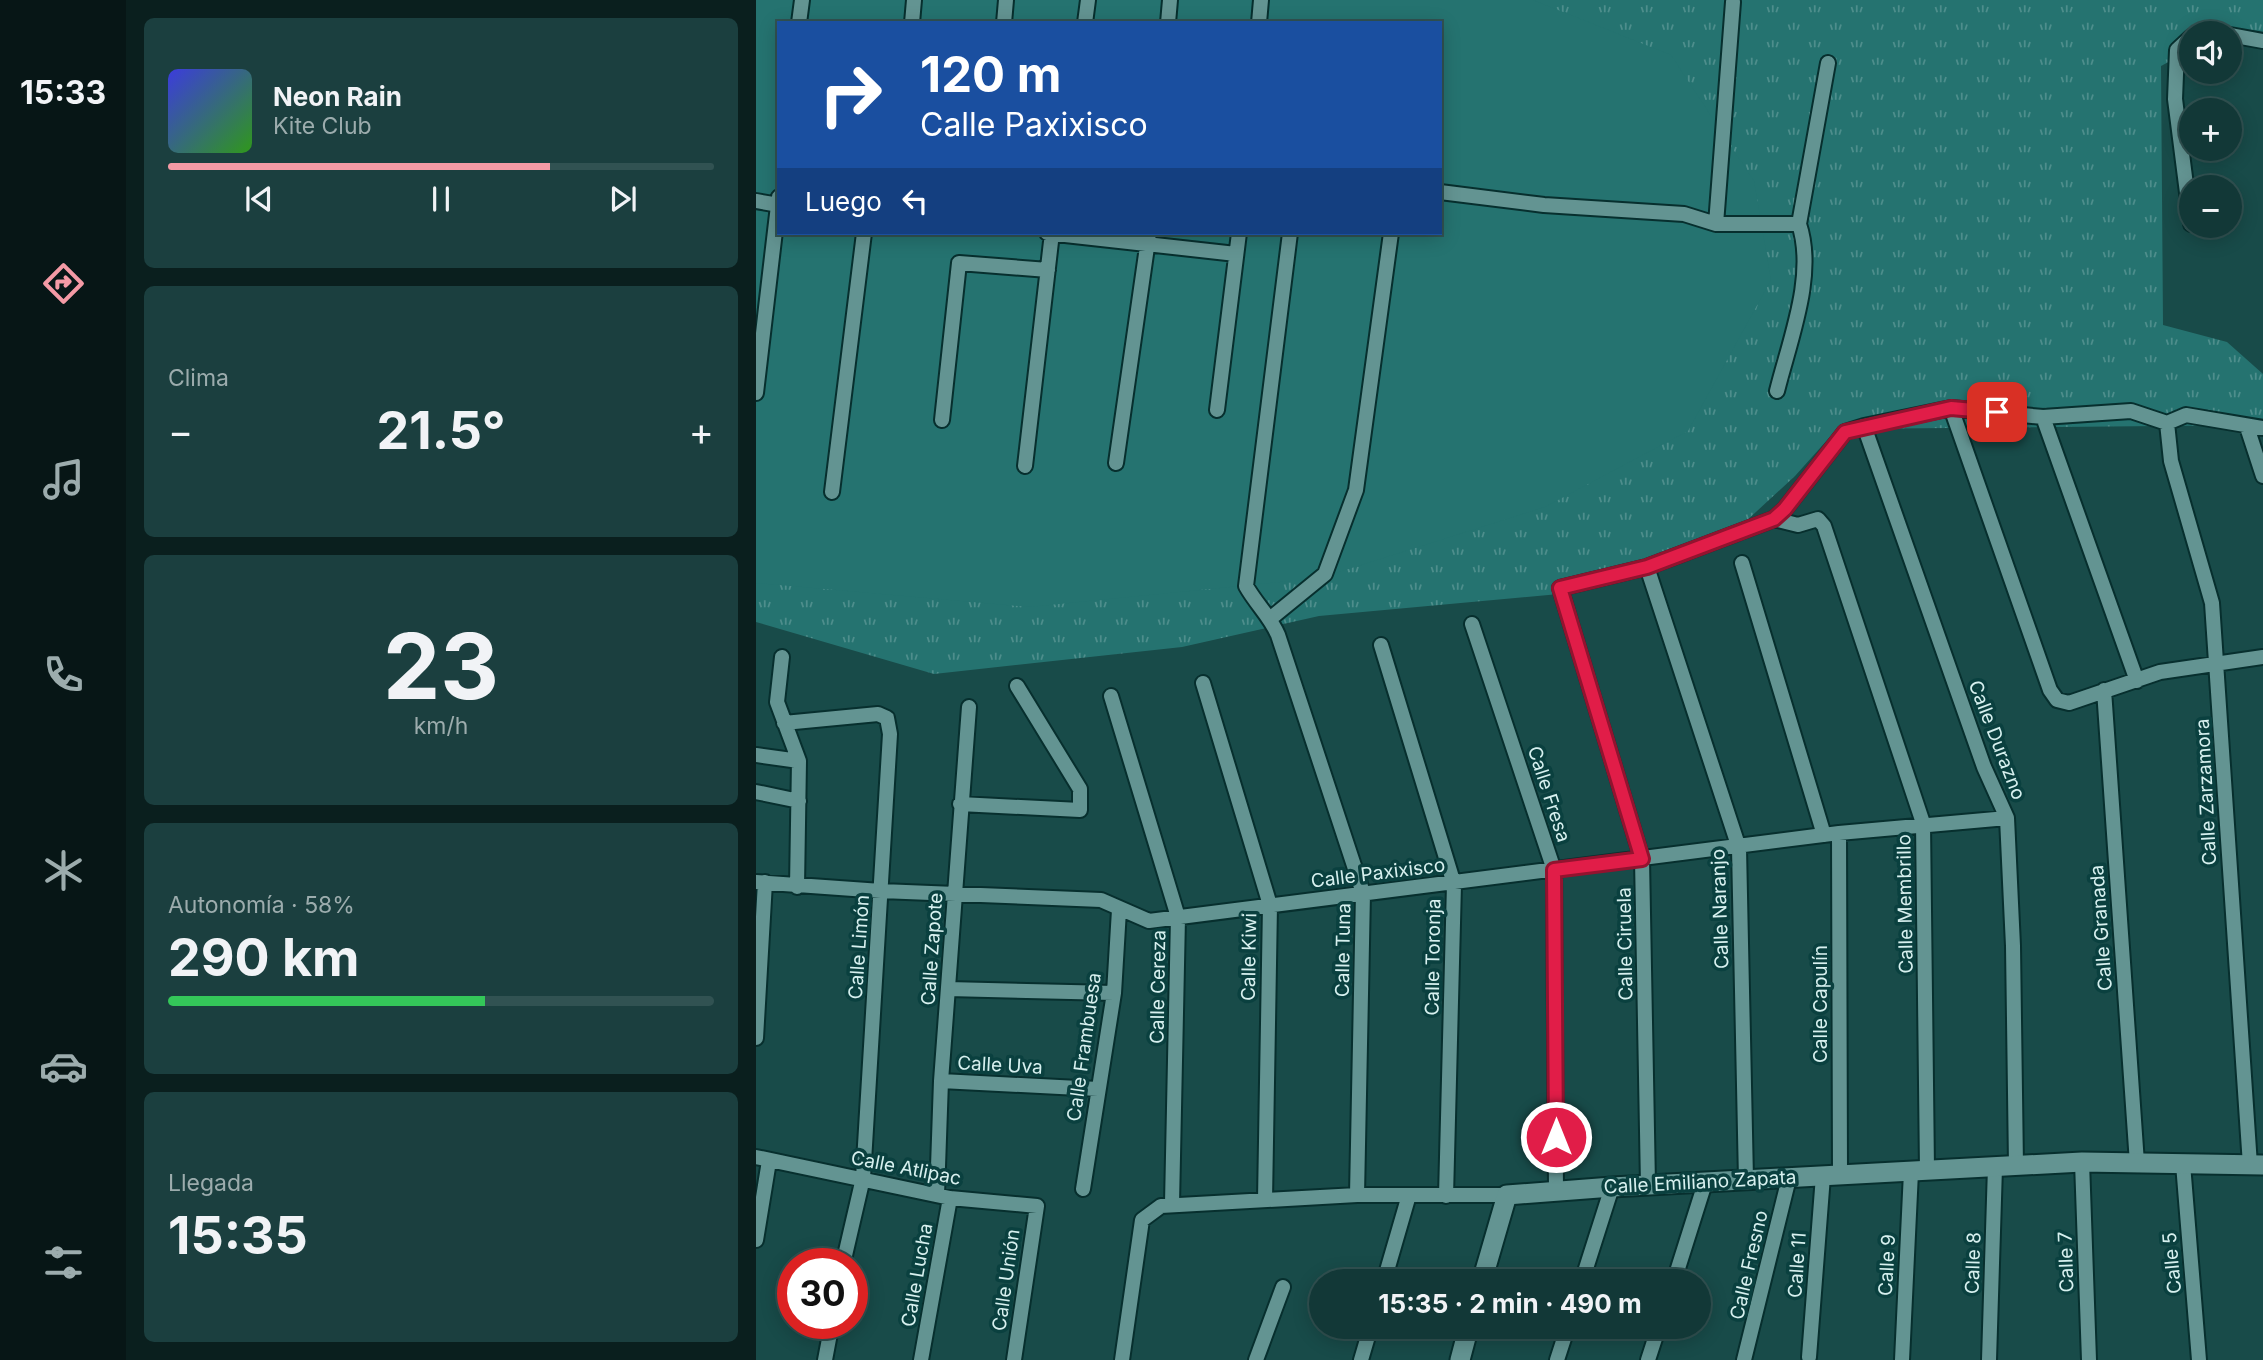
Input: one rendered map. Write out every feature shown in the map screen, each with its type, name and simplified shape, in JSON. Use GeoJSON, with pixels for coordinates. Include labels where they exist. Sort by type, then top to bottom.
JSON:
{"type":"FeatureCollection","features":[{"type":"Feature","properties":{"kind":"main road","name":"Calle Emiliano Zapata"},"geometry":{"type":"LineString","coordinates":[[1507,1195],[2081,1162],[2256,1165]]}},
{"type":"Feature","properties":{"kind":"main road"},"geometry":{"type":"LineString","coordinates":[[1485,1269],[1507,1195]]}},
{"type":"Feature","properties":{"kind":"main road"},"geometry":{"type":"LineString","coordinates":[[1460,1360],[1466,1339]]}},
{"type":"Feature","properties":{"kind":"street"},"geometry":{"type":"LineString","coordinates":[[799,21],[802,0]]}},
{"type":"Feature","properties":{"kind":"street"},"geometry":{"type":"LineString","coordinates":[[912,21],[914,0]]}},
{"type":"Feature","properties":{"kind":"street"},"geometry":{"type":"LineString","coordinates":[[1004,21],[1006,0]]}},
{"type":"Feature","properties":{"kind":"street"},"geometry":{"type":"LineString","coordinates":[[1085,21],[1088,0]]}},
{"type":"Feature","properties":{"kind":"street"},"geometry":{"type":"LineString","coordinates":[[1168,21],[1170,0]]}},
{"type":"Feature","properties":{"kind":"street"},"geometry":{"type":"LineString","coordinates":[[1259,21],[1261,0]]}},
{"type":"Feature","properties":{"kind":"street"},"geometry":{"type":"LineString","coordinates":[[1716,224],[1733,2]]}},
{"type":"Feature","properties":{"kind":"street"},"geometry":{"type":"LineString","coordinates":[[2242,37],[2263,41]]}},
{"type":"Feature","properties":{"kind":"street"},"geometry":{"type":"LineString","coordinates":[[2179,49],[2175,99],[2185,175]]}},
{"type":"Feature","properties":{"kind":"street"},"geometry":{"type":"LineString","coordinates":[[1777,391],[1800,297],[1806,246],[1799,224],[1828,63]]}},
{"type":"Feature","properties":{"kind":"street"},"geometry":{"type":"LineString","coordinates":[[1442,192],[1545,205],[1684,214],[1716,224],[1799,224]]}},
{"type":"Feature","properties":{"kind":"street"},"geometry":{"type":"LineString","coordinates":[[756,201],[777,204]]}},
{"type":"Feature","properties":{"kind":"street"},"geometry":{"type":"LineString","coordinates":[[756,393],[777,213]]}},
{"type":"Feature","properties":{"kind":"street"},"geometry":{"type":"LineString","coordinates":[[832,492],[864,235]]}},
{"type":"Feature","properties":{"kind":"street"},"geometry":{"type":"LineString","coordinates":[[1025,466],[1052,235]]}},
{"type":"Feature","properties":{"kind":"street"},"geometry":{"type":"LineString","coordinates":[[1084,235],[1149,239],[1236,254]]}},
{"type":"Feature","properties":{"kind":"street"},"geometry":{"type":"LineString","coordinates":[[1217,410],[1239,235]]}},
{"type":"Feature","properties":{"kind":"street","name":"Calle Tuna"},"geometry":{"type":"LineString","coordinates":[[1290,235],[1246,586],[1255,603],[1271,618],[1278,635],[1363,893],[1357,1195]]}},
{"type":"Feature","properties":{"kind":"street"},"geometry":{"type":"LineString","coordinates":[[1271,618],[1325,574],[1356,489],[1391,235]]}},
{"type":"Feature","properties":{"kind":"street"},"geometry":{"type":"LineString","coordinates":[[1115,463],[1149,239]]}},
{"type":"Feature","properties":{"kind":"street"},"geometry":{"type":"LineString","coordinates":[[942,420],[959,263],[1048,270]]}},
{"type":"Feature","properties":{"kind":"street"},"geometry":{"type":"LineString","coordinates":[[1951,408],[2050,690],[2057,700],[2069,703],[2160,673],[2263,657]]}},
{"type":"Feature","properties":{"kind":"street"},"geometry":{"type":"LineString","coordinates":[[1647,567],[1774,519],[1785,509],[1845,432],[1864,426],[1951,408],[2043,417],[2132,411],[2167,424],[2186,415],[2263,428]]}},
{"type":"Feature","properties":{"kind":"street"},"geometry":{"type":"LineString","coordinates":[[2043,417],[2137,681]]}},
{"type":"Feature","properties":{"kind":"street","name":"Calle Zarzamora"},"geometry":{"type":"LineString","coordinates":[[2167,424],[2171,461],[2212,603],[2256,1165]]}},
{"type":"Feature","properties":{"kind":"street","name":"Calle Durazno"},"geometry":{"type":"LineString","coordinates":[[1864,426],[1983,767],[2007,818],[2013,946],[2016,1166]]}},
{"type":"Feature","properties":{"kind":"street"},"geometry":{"type":"LineString","coordinates":[[2247,427],[2263,476]]}},
{"type":"Feature","properties":{"kind":"street","name":"Calle Membrillo"},"geometry":{"type":"LineString","coordinates":[[1774,519],[1798,525],[1818,519],[1824,526],[1923,823],[1919,1171]]}},
{"type":"Feature","properties":{"kind":"street"},"geometry":{"type":"LineString","coordinates":[[1742,563],[1824,835]]}},
{"type":"Feature","properties":{"kind":"street","name":"Calle Ciruela"},"geometry":{"type":"LineString","coordinates":[[1647,567],[1560,588],[1642,859],[1648,1185]]}},
{"type":"Feature","properties":{"kind":"street","name":"Calle Naranjo"},"geometry":{"type":"LineString","coordinates":[[1647,567],[1740,848],[1746,1180]]}},
{"type":"Feature","properties":{"kind":"street","name":"Calle Fresa"},"geometry":{"type":"LineString","coordinates":[[1472,624],[1554,870],[1556,1191]]}},
{"type":"Feature","properties":{"kind":"street","name":"Calle Toronja"},"geometry":{"type":"LineString","coordinates":[[1381,645],[1454,884],[1446,1196]]}},
{"type":"Feature","properties":{"kind":"street"},"geometry":{"type":"LineString","coordinates":[[782,657],[777,702],[799,761],[797,887]]}},
{"type":"Feature","properties":{"kind":"street","name":"Calle Kiwi"},"geometry":{"type":"LineString","coordinates":[[1203,684],[1269,905],[1265,1200]]}},
{"type":"Feature","properties":{"kind":"street"},"geometry":{"type":"LineString","coordinates":[[960,804],[1080,810],[1080,789],[1017,686]]}},
{"type":"Feature","properties":{"kind":"street","name":"Calle Granada"},"geometry":{"type":"LineString","coordinates":[[2104,690],[2137,1163]]}},
{"type":"Feature","properties":{"kind":"street","name":"Calle Cereza"},"geometry":{"type":"LineString","coordinates":[[1111,696],[1178,917],[1172,1204]]}},
{"type":"Feature","properties":{"kind":"street","name":"Calle Zapote"},"geometry":{"type":"LineString","coordinates":[[944,1196],[941,1081],[969,707]]}},
{"type":"Feature","properties":{"kind":"street","name":"Calle Limón"},"geometry":{"type":"LineString","coordinates":[[784,723],[878,714],[887,718],[890,734],[863,1178],[847,1248]]}},
{"type":"Feature","properties":{"kind":"street"},"geometry":{"type":"LineString","coordinates":[[756,755],[799,761]]}},
{"type":"Feature","properties":{"kind":"street"},"geometry":{"type":"LineString","coordinates":[[756,792],[799,801]]}},
{"type":"Feature","properties":{"kind":"street","name":"Calle Paxixisco"},"geometry":{"type":"LineString","coordinates":[[760,882],[797,887],[1101,900],[1149,921],[1740,848],[1839,833],[1923,823],[2007,818]]}},
{"type":"Feature","properties":{"kind":"street","name":"Calle Capulín"},"geometry":{"type":"LineString","coordinates":[[1832,1175],[1839,833]]}},
{"type":"Feature","properties":{"kind":"street"},"geometry":{"type":"LineString","coordinates":[[756,1038],[760,882]]}},
{"type":"Feature","properties":{"kind":"street","name":"Calle Frambuesa"},"geometry":{"type":"LineString","coordinates":[[1083,1189],[1114,993],[1119,910]]}},
{"type":"Feature","properties":{"kind":"street"},"geometry":{"type":"LineString","coordinates":[[948,989],[1114,993]]}},
{"type":"Feature","properties":{"kind":"street","name":"Calle Uva"},"geometry":{"type":"LineString","coordinates":[[941,1081],[1098,1089]]}},
{"type":"Feature","properties":{"kind":"street"},"geometry":{"type":"LineString","coordinates":[[756,1240],[763,1159]]}},
{"type":"Feature","properties":{"kind":"street","name":"Calle Atlipac"},"geometry":{"type":"LineString","coordinates":[[763,1159],[944,1196],[1037,1206]]}},
{"type":"Feature","properties":{"kind":"street","name":"Calle 7"},"geometry":{"type":"LineString","coordinates":[[2081,1162],[2089,1360]]}},
{"type":"Feature","properties":{"kind":"street","name":"Calle 5"},"geometry":{"type":"LineString","coordinates":[[2183,1164],[2199,1360]]}},
{"type":"Feature","properties":{"kind":"street","name":"Calle 8"},"geometry":{"type":"LineString","coordinates":[[1989,1360],[1995,1167]]}},
{"type":"Feature","properties":{"kind":"street","name":"Calle 9"},"geometry":{"type":"LineString","coordinates":[[1902,1360],[1919,1171]]}},
{"type":"Feature","properties":{"kind":"street","name":"Calle 11"},"geometry":{"type":"LineString","coordinates":[[1809,1357],[1832,1175]]}},
{"type":"Feature","properties":{"kind":"street","name":"Calle Fresno"},"geometry":{"type":"LineString","coordinates":[[1744,1360],[1789,1178]]}},
{"type":"Feature","properties":{"kind":"street"},"geometry":{"type":"LineString","coordinates":[[1678,1269],[1705,1183]]}},
{"type":"Feature","properties":{"kind":"street"},"geometry":{"type":"LineString","coordinates":[[1586,1269],[1612,1187]]}},
{"type":"Feature","properties":{"kind":"street","name":"Calle Emiliano Zapata"},"geometry":{"type":"LineString","coordinates":[[1122,1360],[1142,1220],[1151,1211],[1172,1204],[1357,1195],[1507,1195]]}},
{"type":"Feature","properties":{"kind":"street"},"geometry":{"type":"LineString","coordinates":[[1387,1269],[1409,1195]]}},
{"type":"Feature","properties":{"kind":"street","name":"Calle Lucha"},"geometry":{"type":"LineString","coordinates":[[921,1360],[944,1196]]}},
{"type":"Feature","properties":{"kind":"street","name":"Calle Unión"},"geometry":{"type":"LineString","coordinates":[[1014,1360],[1037,1206]]}},
{"type":"Feature","properties":{"kind":"street"},"geometry":{"type":"LineString","coordinates":[[1256,1360],[1283,1287]]}},
{"type":"Feature","properties":{"kind":"street"},"geometry":{"type":"LineString","coordinates":[[825,1360],[829,1339]]}},
{"type":"Feature","properties":{"kind":"street"},"geometry":{"type":"LineString","coordinates":[[1361,1360],[1367,1339]]}},
{"type":"Feature","properties":{"kind":"street"},"geometry":{"type":"LineString","coordinates":[[1558,1360],[1564,1339]]}},
{"type":"Feature","properties":{"kind":"street"},"geometry":{"type":"LineString","coordinates":[[1648,1360],[1655,1339]]}},
{"type":"Feature","properties":{"kind":"green space"},"geometry":{"type":"Polygon","coordinates":[[[756,0],[2263,0],[2263,48],[2242,37],[2242,21],[2179,21],[2179,56],[2161,66],[2163,325],[2227,342],[2263,374],[2263,425],[1837,429],[1795,476],[1744,523],[1559,594],[1319,616],[1182,647],[934,674],[756,622],[756,0]]]}},
{"type":"Feature","properties":{"kind":"green space"},"geometry":{"type":"Polygon","coordinates":[[[756,0],[1533,0],[1671,55],[1754,181],[1771,280],[1688,431],[1545,507],[1320,578],[1029,607],[756,583],[756,0]]]}},
{"type":"Feature","properties":{"kind":"route"},"geometry":{"type":"LineString","coordinates":[[1556,1137],[1554,870],[1642,859],[1560,588],[1647,567],[1774,519],[1785,509],[1845,432],[1951,408],[1997,412]]}}]}
